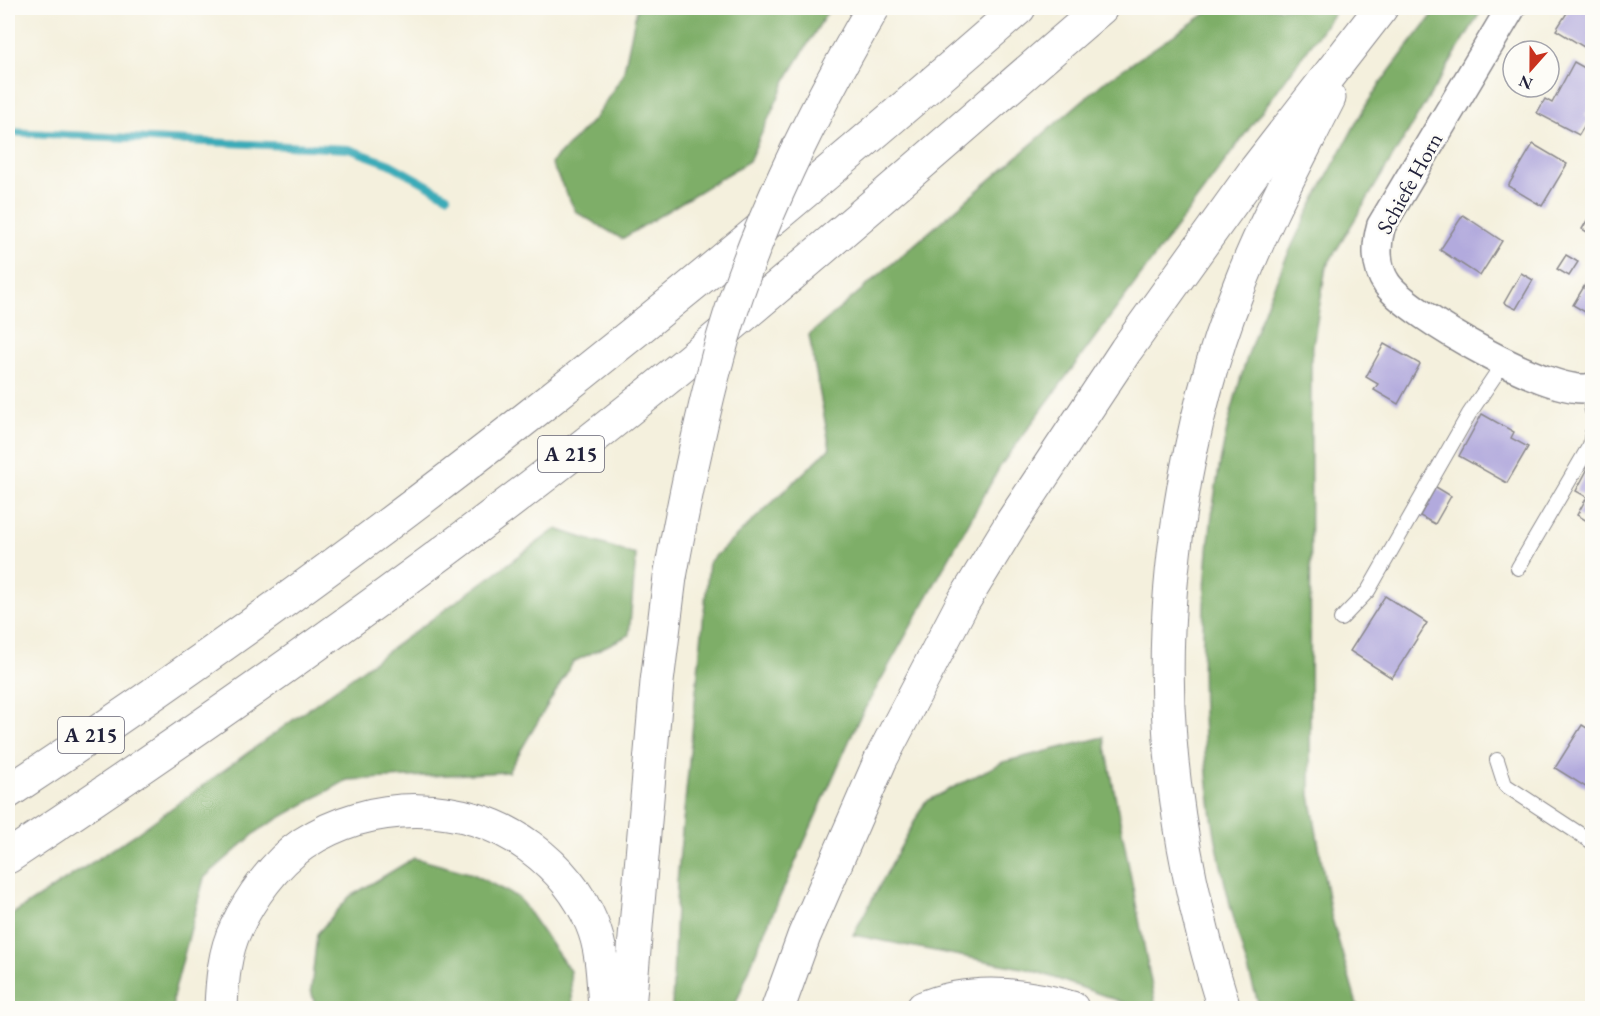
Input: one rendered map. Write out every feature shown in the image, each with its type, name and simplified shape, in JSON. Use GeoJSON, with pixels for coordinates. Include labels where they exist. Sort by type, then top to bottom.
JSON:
{"type":"FeatureCollection","features":[{"type":"Feature","properties":{"kind":"highway"},"geometry":{"type":"LineString","coordinates":[[630,1008],[657,682],[670,577],[692,460],[724,336],[748,265],[778,192],[818,106],[873,8]]}},
{"type":"Feature","properties":{"kind":"highway","name":"A 215"},"geometry":{"type":"LineString","coordinates":[[8,792],[276,606],[540,408],[866,141],[1019,8]]}},
{"type":"Feature","properties":{"kind":"highway","name":"A 215"},"geometry":{"type":"LineString","coordinates":[[8,857],[202,727],[553,469],[772,291],[1101,8]]}},
{"type":"Feature","properties":{"kind":"highway"},"geometry":{"type":"LineString","coordinates":[[778,1008],[804,936],[881,759],[962,604],[1012,522],[1132,340],[1256,169],[1382,8]]}},
{"type":"Feature","properties":{"kind":"highway"},"geometry":{"type":"LineString","coordinates":[[1224,1008],[1206,949],[1190,876],[1170,737],[1169,653],[1176,531],[1196,432],[1216,353],[1239,287],[1284,187],[1360,35]]}},
{"type":"Feature","properties":{"kind":"highway"},"geometry":{"type":"LineString","coordinates":[[221,1008],[227,957],[235,929],[272,874],[303,844],[338,826],[365,816],[401,810],[441,811],[477,820],[513,835],[562,874],[578,896],[593,924],[602,956],[605,1008]]}},
{"type":"Feature","properties":{"kind":"highway"},"geometry":{"type":"LineString","coordinates":[[924,1008],[969,996],[1011,995],[1046,1000],[1072,1008]]}},
{"type":"Feature","properties":{"kind":"street","name":"Schiefe Horn"},"geometry":{"type":"LineString","coordinates":[[1511,8],[1381,226],[1377,241],[1380,270],[1396,294],[1504,363],[1560,386],[1591,395]]}},
{"type":"Feature","properties":{"kind":"lane"},"geometry":{"type":"LineString","coordinates":[[1341,619],[1368,591],[1469,414],[1504,363]]}},
{"type":"Feature","properties":{"kind":"lane"},"geometry":{"type":"LineString","coordinates":[[1518,568],[1590,445],[1593,433]]}},
{"type":"Feature","properties":{"kind":"lane"},"geometry":{"type":"LineString","coordinates":[[1497,760],[1505,785],[1593,842]]}},
{"type":"Feature","properties":{"kind":"green space"},"geometry":{"type":"Polygon","coordinates":[[[637,8],[830,8],[788,76],[749,161],[622,239],[576,212],[551,163],[595,118],[623,75],[637,8]]]}},
{"type":"Feature","properties":{"kind":"green space"},"geometry":{"type":"Polygon","coordinates":[[[1214,8],[1338,8],[1001,465],[858,721],[760,942],[734,1008],[672,1008],[677,882],[709,562],[830,448],[809,335],[1104,82],[1214,8]]]}},
{"type":"Feature","properties":{"kind":"green space"},"geometry":{"type":"Polygon","coordinates":[[[1438,8],[1483,8],[1326,267],[1311,357],[1310,795],[1331,915],[1358,1008],[1260,1008],[1226,890],[1212,817],[1206,768],[1202,661],[1204,606],[1208,551],[1224,446],[1244,366],[1267,303],[1294,242],[1369,100],[1438,8]]]}},
{"type":"Feature","properties":{"kind":"green space"},"geometry":{"type":"Polygon","coordinates":[[[556,529],[636,555],[629,635],[573,662],[508,772],[347,780],[260,829],[204,878],[173,997],[173,1008],[8,1008],[8,917],[136,834],[556,529]]]}},
{"type":"Feature","properties":{"kind":"green space"},"geometry":{"type":"Polygon","coordinates":[[[1104,737],[1156,1008],[1139,1008],[1032,970],[853,935],[925,802],[1003,762],[1104,737]]]}},
{"type":"Feature","properties":{"kind":"green space"},"geometry":{"type":"Polygon","coordinates":[[[414,858],[473,874],[519,898],[570,971],[573,1008],[316,1008],[311,990],[317,934],[349,897],[414,858]]]}},
{"type":"Feature","properties":{"kind":"building"},"geometry":{"type":"Polygon","coordinates":[[[1570,8],[1592,8],[1592,52],[1556,30],[1570,8]]]}},
{"type":"Feature","properties":{"kind":"building"},"geometry":{"type":"Polygon","coordinates":[[[1574,62],[1592,72],[1592,102],[1585,116],[1589,118],[1579,135],[1537,113],[1545,99],[1552,103],[1554,99],[1561,99],[1561,86],[1574,62]]]}},
{"type":"Feature","properties":{"kind":"building"},"geometry":{"type":"Polygon","coordinates":[[[1533,144],[1567,164],[1542,206],[1508,186],[1533,144]]]}},
{"type":"Feature","properties":{"kind":"building"},"geometry":{"type":"Polygon","coordinates":[[[1463,215],[1502,241],[1480,276],[1440,250],[1463,215]]]}},
{"type":"Feature","properties":{"kind":"building"},"geometry":{"type":"Polygon","coordinates":[[[1589,217],[1592,219],[1592,235],[1582,229],[1589,217]]]}},
{"type":"Feature","properties":{"kind":"building"},"geometry":{"type":"Polygon","coordinates":[[[1566,255],[1578,262],[1569,276],[1557,269],[1566,255]]]}},
{"type":"Feature","properties":{"kind":"building"},"geometry":{"type":"Polygon","coordinates":[[[1521,273],[1533,280],[1516,309],[1504,303],[1521,273]]]}},
{"type":"Feature","properties":{"kind":"building"},"geometry":{"type":"Polygon","coordinates":[[[1592,273],[1592,316],[1573,305],[1592,273]]]}},
{"type":"Feature","properties":{"kind":"building"},"geometry":{"type":"Polygon","coordinates":[[[1384,344],[1420,364],[1398,404],[1374,390],[1378,384],[1366,377],[1384,344]]]}},
{"type":"Feature","properties":{"kind":"building"},"geometry":{"type":"Polygon","coordinates":[[[1482,414],[1514,432],[1511,438],[1528,447],[1507,483],[1459,456],[1482,414]]]}},
{"type":"Feature","properties":{"kind":"building"},"geometry":{"type":"Polygon","coordinates":[[[1592,461],[1592,524],[1577,515],[1587,497],[1576,491],[1592,461]]]}},
{"type":"Feature","properties":{"kind":"building"},"geometry":{"type":"Polygon","coordinates":[[[1436,487],[1451,496],[1435,524],[1420,516],[1436,487]]]}},
{"type":"Feature","properties":{"kind":"building"},"geometry":{"type":"Polygon","coordinates":[[[1385,596],[1427,623],[1392,678],[1350,651],[1385,596]]]}},
{"type":"Feature","properties":{"kind":"building"},"geometry":{"type":"Polygon","coordinates":[[[1582,725],[1592,731],[1592,791],[1555,768],[1582,725]]]}},
{"type":"Feature","properties":{"kind":"waterway"},"geometry":{"type":"LineString","coordinates":[[8,132],[349,149],[390,164],[447,196]]}}]}
